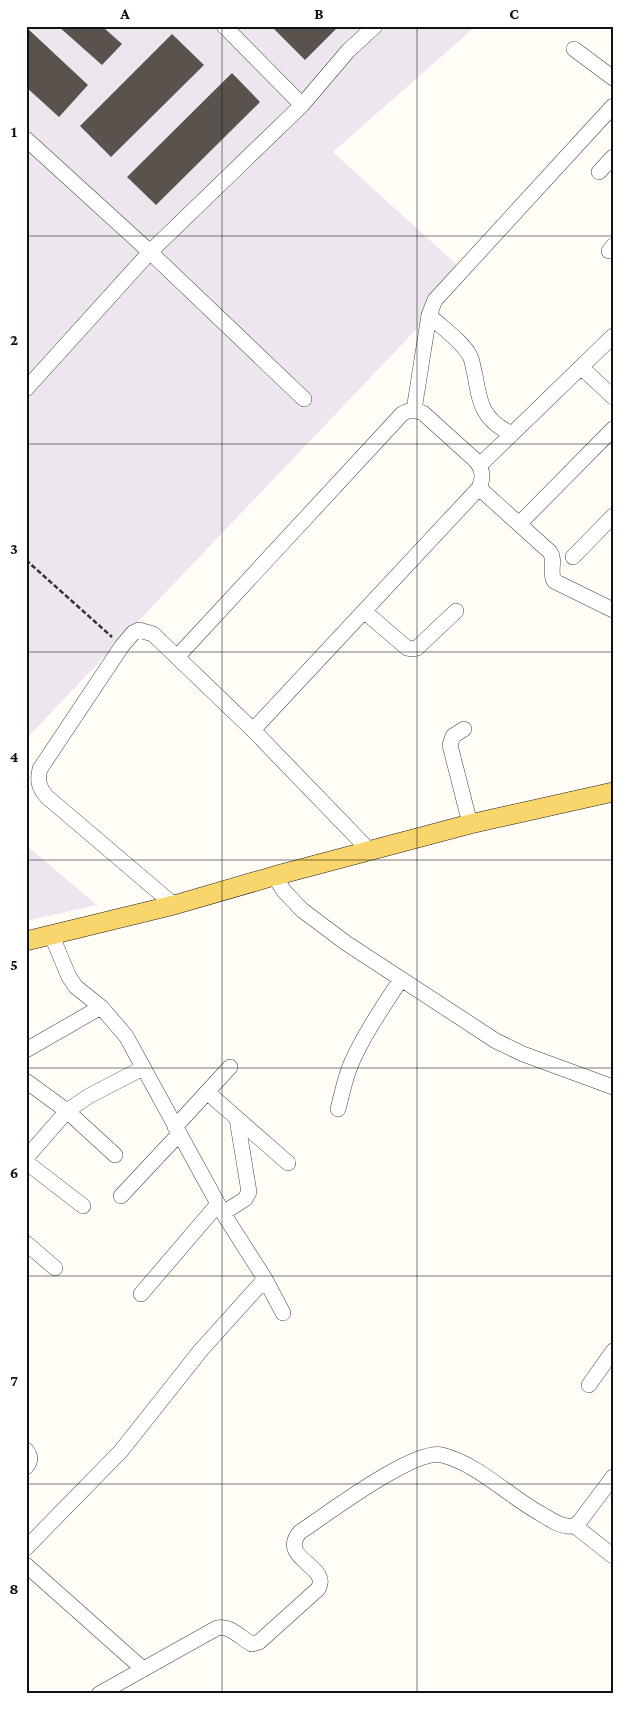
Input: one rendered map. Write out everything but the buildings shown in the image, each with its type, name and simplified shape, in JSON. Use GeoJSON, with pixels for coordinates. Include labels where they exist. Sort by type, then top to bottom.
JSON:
{"type":"FeatureCollection","features":[{"type":"Feature","properties":{"kind":"main road"},"geometry":{"type":"LineString","coordinates":[[26,940],[174,905],[274,876],[470,824],[613,792]]}},
{"type":"Feature","properties":{"kind":"street"},"geometry":{"type":"LineString","coordinates":[[224,26],[302,105]]}},
{"type":"Feature","properties":{"kind":"street"},"geometry":{"type":"LineString","coordinates":[[26,389],[150,252],[302,105],[348,51],[375,26]]}},
{"type":"Feature","properties":{"kind":"street"},"geometry":{"type":"LineString","coordinates":[[574,49],[613,78]]}},
{"type":"Feature","properties":{"kind":"street"},"geometry":{"type":"LineString","coordinates":[[414,410],[428,315],[435,300],[613,106]]}},
{"type":"Feature","properties":{"kind":"street"},"geometry":{"type":"LineString","coordinates":[[26,139],[150,252],[304,399]]}},
{"type":"Feature","properties":{"kind":"street"},"geometry":{"type":"LineString","coordinates":[[599,172],[613,157]]}},
{"type":"Feature","properties":{"kind":"street"},"geometry":{"type":"LineString","coordinates":[[428,315],[460,344],[470,356],[483,410],[494,423],[512,434]]}},
{"type":"Feature","properties":{"kind":"street"},"geometry":{"type":"LineString","coordinates":[[480,465],[613,336]]}},
{"type":"Feature","properties":{"kind":"street"},"geometry":{"type":"LineString","coordinates":[[581,367],[613,397]]}},
{"type":"Feature","properties":{"kind":"street"},"geometry":{"type":"LineString","coordinates":[[177,657],[402,414],[414,410],[423,413],[480,465],[482,480],[479,488],[253,730]]}},
{"type":"Feature","properties":{"kind":"street"},"geometry":{"type":"LineString","coordinates":[[519,524],[613,429]]}},
{"type":"Feature","properties":{"kind":"street"},"geometry":{"type":"LineString","coordinates":[[479,488],[553,556],[551,571],[554,581],[613,610]]}},
{"type":"Feature","properties":{"kind":"street"},"geometry":{"type":"LineString","coordinates":[[573,557],[613,516]]}},
{"type":"Feature","properties":{"kind":"street"},"geometry":{"type":"LineString","coordinates":[[365,612],[407,648],[413,649],[417,648],[456,611]]}},
{"type":"Feature","properties":{"kind":"street"},"geometry":{"type":"LineString","coordinates":[[174,905],[47,797],[40,789],[38,779],[40,769],[122,646],[133,633],[139,630],[153,634],[253,730],[370,851]]}},
{"type":"Feature","properties":{"kind":"street"},"geometry":{"type":"LineString","coordinates":[[464,729],[453,736],[450,745],[470,824]]}},
{"type":"Feature","properties":{"kind":"street"},"geometry":{"type":"LineString","coordinates":[[274,876],[284,891],[302,910],[346,943],[508,1047],[613,1087]]}},
{"type":"Feature","properties":{"kind":"street"},"geometry":{"type":"LineString","coordinates":[[51,934],[69,977],[76,987],[101,1007],[126,1036],[221,1208],[265,1279],[283,1313]]}},
{"type":"Feature","properties":{"kind":"street"},"geometry":{"type":"LineString","coordinates":[[338,1109],[348,1072],[355,1055],[401,979]]}},
{"type":"Feature","properties":{"kind":"street"},"geometry":{"type":"LineString","coordinates":[[26,1050],[101,1007]]}},
{"type":"Feature","properties":{"kind":"street"},"geometry":{"type":"LineString","coordinates":[[122,1196],[207,1092],[230,1067]]}},
{"type":"Feature","properties":{"kind":"street"},"geometry":{"type":"LineString","coordinates":[[26,1158],[67,1111],[89,1096],[143,1068]]}},
{"type":"Feature","properties":{"kind":"street"},"geometry":{"type":"LineString","coordinates":[[26,1081],[67,1111],[115,1155]]}},
{"type":"Feature","properties":{"kind":"street"},"geometry":{"type":"LineString","coordinates":[[207,1092],[288,1163]]}},
{"type":"Feature","properties":{"kind":"street"},"geometry":{"type":"LineString","coordinates":[[141,1294],[221,1208],[245,1199],[249,1192],[237,1119]]}},
{"type":"Feature","properties":{"kind":"street"},"geometry":{"type":"LineString","coordinates":[[26,1162],[83,1206]]}},
{"type":"Feature","properties":{"kind":"street"},"geometry":{"type":"LineString","coordinates":[[26,1243],[55,1268]]}},
{"type":"Feature","properties":{"kind":"street"},"geometry":{"type":"LineString","coordinates":[[26,1548],[121,1451],[202,1350],[265,1279]]}},
{"type":"Feature","properties":{"kind":"street"},"geometry":{"type":"LineString","coordinates":[[589,1385],[613,1351]]}},
{"type":"Feature","properties":{"kind":"street"},"geometry":{"type":"LineString","coordinates":[[26,1450],[30,1454],[30,1461],[26,1467]]}},
{"type":"Feature","properties":{"kind":"street"},"geometry":{"type":"LineString","coordinates":[[99,1694],[216,1628],[230,1629],[252,1644],[265,1638],[318,1589],[321,1584],[318,1574],[295,1551],[294,1539],[300,1532],[383,1477],[428,1455],[440,1455],[472,1468],[530,1508],[560,1525],[569,1527],[575,1526],[613,1477]]}},
{"type":"Feature","properties":{"kind":"street"},"geometry":{"type":"LineString","coordinates":[[575,1526],[613,1556]]}},
{"type":"Feature","properties":{"kind":"street"},"geometry":{"type":"LineString","coordinates":[[26,1566],[143,1669]]}},
{"type":"Feature","properties":{"kind":"path"},"geometry":{"type":"LineString","coordinates":[[26,560],[122,646]]}},
{"type":"Feature","properties":{"kind":"shaded area"},"geometry":{"type":"Polygon","coordinates":[[[26,26],[476,26],[333,152],[468,275],[26,739],[26,26]]]}},
{"type":"Feature","properties":{"kind":"shaded area"},"geometry":{"type":"Polygon","coordinates":[[[26,845],[97,905],[26,921],[26,845]]]}}]}
